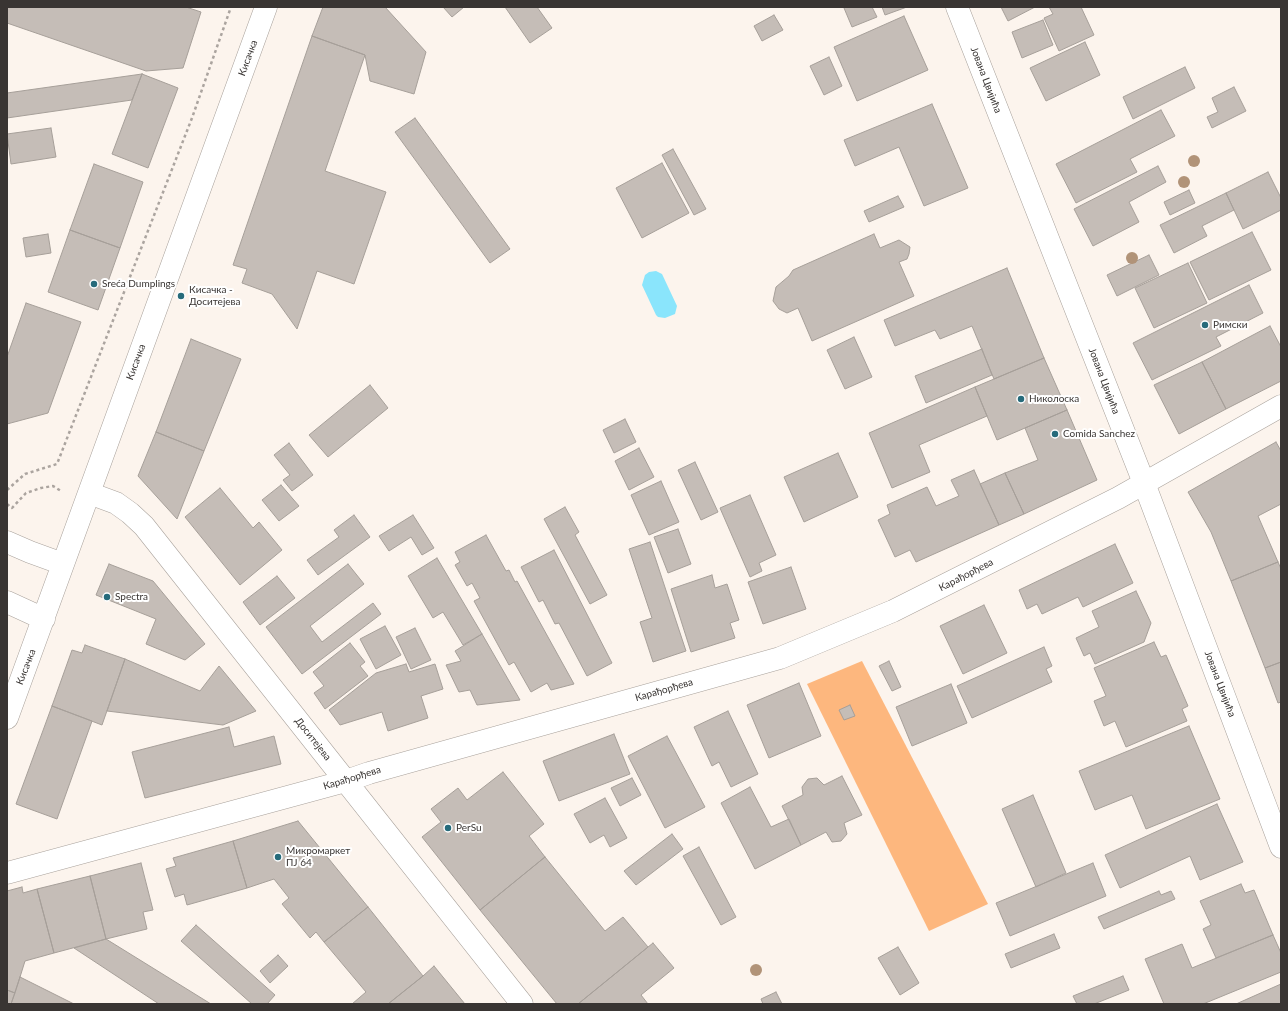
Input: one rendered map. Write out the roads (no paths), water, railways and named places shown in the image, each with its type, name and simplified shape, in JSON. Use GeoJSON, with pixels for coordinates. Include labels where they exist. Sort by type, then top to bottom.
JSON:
{"type":"FeatureCollection","features":[{"type":"Feature","properties":{"kind":"street","name":"Кисачка"},"geometry":{"type":"LineString","coordinates":[[7,718],[266,7]]}},
{"type":"Feature","properties":{"kind":"street","name":"Јована Цвијића"},"geometry":{"type":"LineString","coordinates":[[957,7],[1144,483],[1281,847]]}},
{"type":"Feature","properties":{"kind":"street","name":"Карађорђева"},"geometry":{"type":"LineString","coordinates":[[7,873],[346,781],[369,772],[780,658],[894,611],[1144,483],[1281,406]]}},
{"type":"Feature","properties":{"kind":"street","name":"Доситејева"},"geometry":{"type":"LineString","coordinates":[[87,498],[116,503],[130,512],[144,526],[522,1004]]}},
{"type":"Feature","properties":{"kind":"street"},"geometry":{"type":"LineString","coordinates":[[7,542],[63,564]]}},
{"type":"Feature","properties":{"kind":"street"},"geometry":{"type":"LineString","coordinates":[[7,602],[44,619]]}},
{"type":"Feature","properties":{"kind":"water"},"geometry":{"type":"Polygon","coordinates":[[[656,271],[662,274],[677,306],[675,314],[665,318],[658,317],[656,315],[642,285],[645,275],[649,272],[656,271]]]}},
{"type":"Feature","properties":{"kind":"place","name":"Sreća Dumplings"},"geometry":{"type":"Point","coordinates":[94,284]}},
{"type":"Feature","properties":{"kind":"place","name":"Кисачка - Доситејева"},"geometry":{"type":"Point","coordinates":[181,296]}},
{"type":"Feature","properties":{"kind":"place","name":"Римски"},"geometry":{"type":"Point","coordinates":[1205,325]}},
{"type":"Feature","properties":{"kind":"place","name":"Николоска"},"geometry":{"type":"Point","coordinates":[1021,399]}},
{"type":"Feature","properties":{"kind":"place","name":"Comida Sanchez"},"geometry":{"type":"Point","coordinates":[1055,434]}},
{"type":"Feature","properties":{"kind":"place","name":"Spectra"},"geometry":{"type":"Point","coordinates":[107,597]}},
{"type":"Feature","properties":{"kind":"place","name":"PerSu"},"geometry":{"type":"Point","coordinates":[448,828]}},
{"type":"Feature","properties":{"kind":"place","name":"Микромаркет ПЈ 64"},"geometry":{"type":"Point","coordinates":[278,857]}}]}
